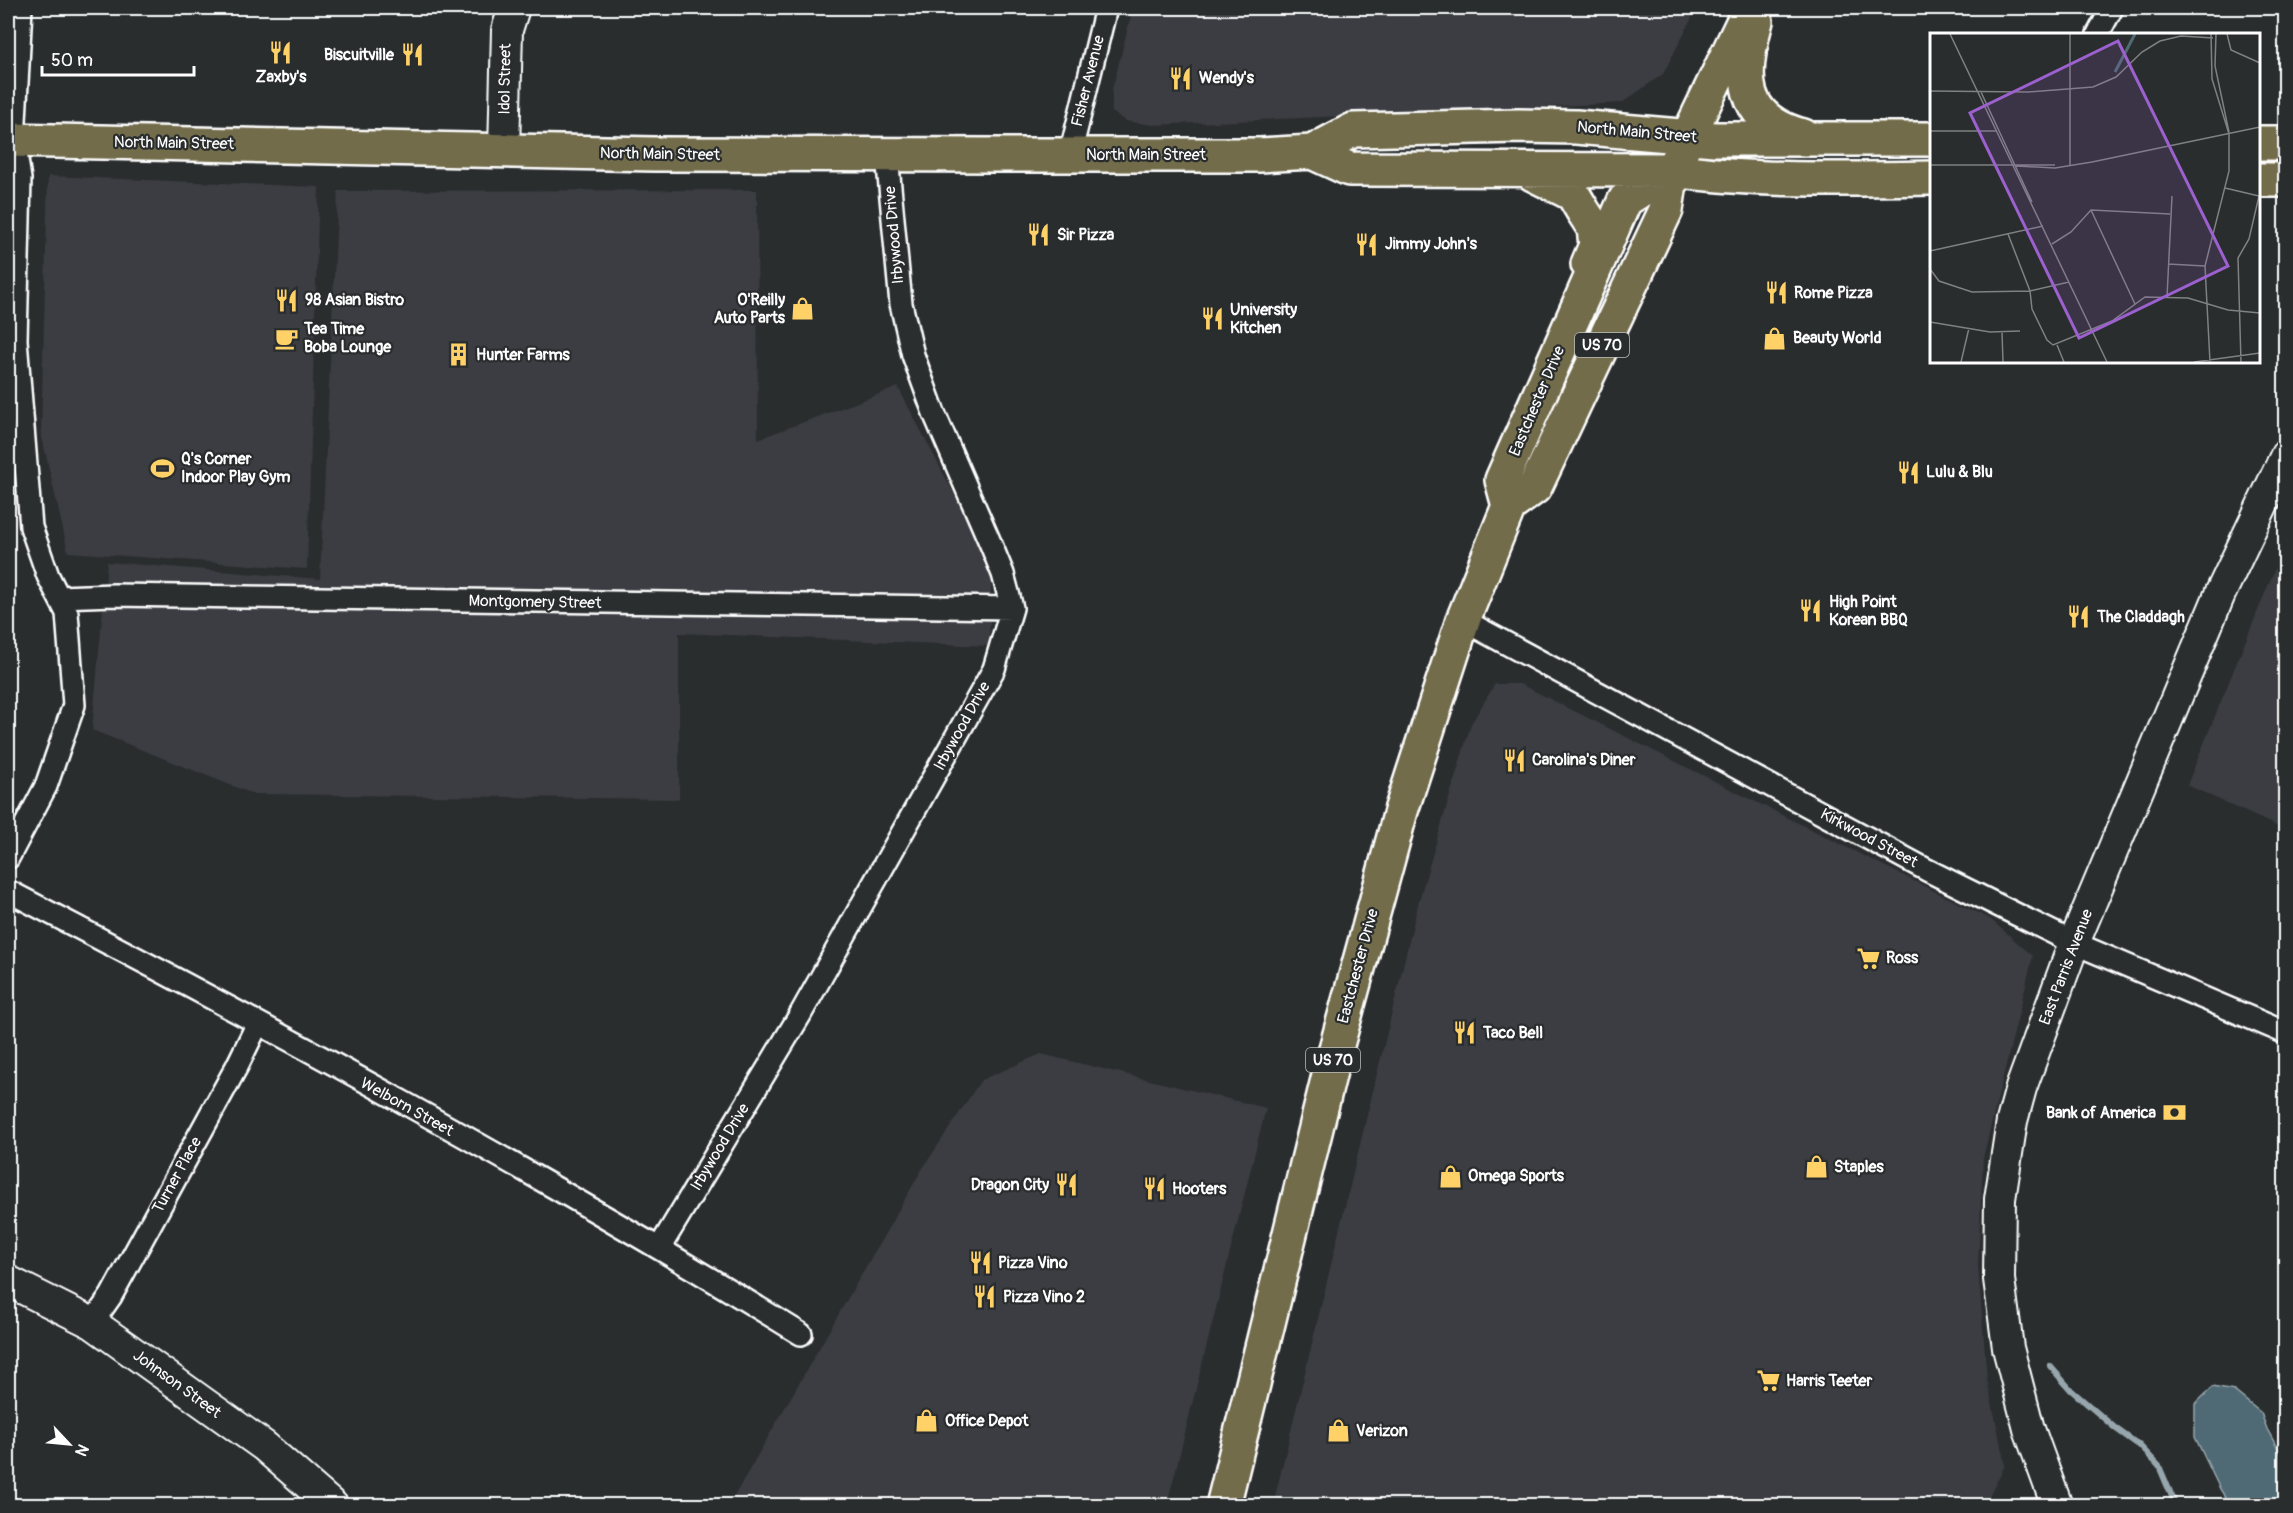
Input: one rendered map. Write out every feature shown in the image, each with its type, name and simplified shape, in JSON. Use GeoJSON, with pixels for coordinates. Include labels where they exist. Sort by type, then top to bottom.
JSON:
{"type":"FeatureCollection","features":[{"type":"Feature","properties":{"kind":"main road","name":"US 70"},"geometry":{"type":"LineString","coordinates":[[1672,170],[1750,8]]}},
{"type":"Feature","properties":{"kind":"main road"},"geometry":{"type":"LineString","coordinates":[[1760,8],[1753,34],[1746,82],[1753,105],[1763,117],[1772,123],[1794,134],[1813,139]]}},
{"type":"Feature","properties":{"kind":"main road","name":"North Main Street"},"geometry":{"type":"LineString","coordinates":[[11,140],[654,154],[1260,155],[1312,152],[1353,130],[1518,126],[1576,127],[1715,139],[1930,139]]}},
{"type":"Feature","properties":{"kind":"main road"},"geometry":{"type":"LineString","coordinates":[[2260,143],[2286,143]]}},
{"type":"Feature","properties":{"kind":"main road","name":"North Main Street"},"geometry":{"type":"LineString","coordinates":[[1312,152],[1348,169],[1672,170],[1717,176],[1795,179],[1930,178]]}},
{"type":"Feature","properties":{"kind":"main road","name":"Eastchester Drive"},"geometry":{"type":"LineString","coordinates":[[1509,506],[1502,480],[1625,200],[1672,170]]}},
{"type":"Feature","properties":{"kind":"main road","name":"Eastchester Drive"},"geometry":{"type":"LineString","coordinates":[[1223,1506],[1333,1059],[1401,811],[1463,620],[1509,506],[1535,487],[1666,210],[1672,170]]}},
{"type":"Feature","properties":{"kind":"main road"},"geometry":{"type":"LineString","coordinates":[[1526,171],[1573,194],[1594,228],[1596,245],[1570,302],[1573,317]]}},
{"type":"Feature","properties":{"kind":"main road"},"geometry":{"type":"LineString","coordinates":[[2260,180],[2286,180]]}},
{"type":"Feature","properties":{"kind":"street"},"geometry":{"type":"LineString","coordinates":[[8,858],[46,786],[74,705],[67,613],[48,576],[31,527],[16,340],[20,179],[11,140],[21,8]]}},
{"type":"Feature","properties":{"kind":"street","name":"Idol Street"},"geometry":{"type":"LineString","coordinates":[[504,151],[507,30],[514,8]]}},
{"type":"Feature","properties":{"kind":"street","name":"Fisher Avenue"},"geometry":{"type":"LineString","coordinates":[[1071,155],[1106,8]]}},
{"type":"Feature","properties":{"kind":"street"},"geometry":{"type":"LineString","coordinates":[[2099,33],[2112,8]]}},
{"type":"Feature","properties":{"kind":"street","name":"Irbywood Drive"},"geometry":{"type":"LineString","coordinates":[[660,1247],[800,1016],[994,669],[1012,608],[993,547],[934,413],[913,355],[901,304],[887,155]]}},
{"type":"Feature","properties":{"kind":"street","name":"East Parris Avenue"},"geometry":{"type":"LineString","coordinates":[[2057,1506],[2029,1429],[2008,1348],[1999,1279],[2000,1199],[2012,1121],[2021,1088],[2074,943],[2233,566],[2286,455]]}},
{"type":"Feature","properties":{"kind":"street","name":"Montgomery Street"},"geometry":{"type":"LineString","coordinates":[[59,597],[1012,608]]}},
{"type":"Feature","properties":{"kind":"street","name":"Kirkwood Street"},"geometry":{"type":"LineString","coordinates":[[1463,620],[1927,870],[2074,943],[2286,1033]]}},
{"type":"Feature","properties":{"kind":"street","name":"Welborn Street"},"geometry":{"type":"LineString","coordinates":[[8,891],[258,1023],[660,1247],[801,1334]]}},
{"type":"Feature","properties":{"kind":"street","name":"Turner Place"},"geometry":{"type":"LineString","coordinates":[[92,1323],[111,1296],[237,1066],[258,1023]]}},
{"type":"Feature","properties":{"kind":"street","name":"Johnson Street"},"geometry":{"type":"LineString","coordinates":[[8,1281],[92,1323],[264,1446],[333,1506]]}},
{"type":"Feature","properties":{"kind":"shaded area"},"geometry":{"type":"Polygon","coordinates":[[[1133,8],[1697,8],[1663,74],[1622,103],[1153,125],[1125,121],[1112,112],[1112,90],[1133,8]]]}},
{"type":"Feature","properties":{"kind":"shaded area"},"geometry":{"type":"Polygon","coordinates":[[[48,176],[319,187],[307,569],[68,552],[41,433],[48,176]]]}},
{"type":"Feature","properties":{"kind":"shaded area"},"geometry":{"type":"Polygon","coordinates":[[[757,190],[758,439],[898,387],[992,566],[989,646],[679,633],[679,799],[253,794],[92,730],[107,562],[320,579],[338,191],[757,190]]]}},
{"type":"Feature","properties":{"kind":"shaded area"},"geometry":{"type":"Polygon","coordinates":[[[2285,544],[2285,830],[2187,785],[2285,544]]]}},
{"type":"Feature","properties":{"kind":"shaded area"},"geometry":{"type":"Polygon","coordinates":[[[1495,684],[1520,684],[1990,919],[2033,956],[1983,1158],[1978,1266],[1987,1379],[2005,1465],[1985,1505],[1273,1505],[1419,900],[1471,724],[1495,684]]]}},
{"type":"Feature","properties":{"kind":"shaded area"},"geometry":{"type":"Polygon","coordinates":[[[1041,1054],[1266,1108],[1167,1505],[729,1505],[921,1171],[981,1080],[1041,1054]]]}},
{"type":"Feature","properties":{"kind":"water"},"geometry":{"type":"Polygon","coordinates":[[[2213,1387],[2234,1391],[2261,1413],[2283,1458],[2286,1477],[2284,1505],[2230,1505],[2220,1489],[2195,1437],[2195,1404],[2213,1387]]]}},
{"type":"Feature","properties":{"kind":"waterway"},"geometry":{"type":"LineString","coordinates":[[2050,1366],[2071,1390],[2140,1446],[2159,1466],[2176,1506]]}},
{"type":"Feature","properties":{"kind":"place","name":"Zaxby's"},"geometry":{"type":"Point","coordinates":[281,52]}},
{"type":"Feature","properties":{"kind":"place","name":"Biscuitville"},"geometry":{"type":"Point","coordinates":[412,55]}},
{"type":"Feature","properties":{"kind":"place","name":"Wendy's"},"geometry":{"type":"Point","coordinates":[1181,78]}},
{"type":"Feature","properties":{"kind":"place","name":"Sir Pizza"},"geometry":{"type":"Point","coordinates":[1039,235]}},
{"type":"Feature","properties":{"kind":"place","name":"Jimmy John's"},"geometry":{"type":"Point","coordinates":[1367,244]}},
{"type":"Feature","properties":{"kind":"place","name":"Rome Pizza"},"geometry":{"type":"Point","coordinates":[1776,293]}},
{"type":"Feature","properties":{"kind":"place","name":"98 Asian Bistro"},"geometry":{"type":"Point","coordinates":[287,300]}},
{"type":"Feature","properties":{"kind":"place","name":"O'Reilly Auto Parts"},"geometry":{"type":"Point","coordinates":[803,309]}},
{"type":"Feature","properties":{"kind":"place","name":"University Kitchen"},"geometry":{"type":"Point","coordinates":[1212,319]}},
{"type":"Feature","properties":{"kind":"place","name":"Tea Time Boba Lounge"},"geometry":{"type":"Point","coordinates":[286,338]}},
{"type":"Feature","properties":{"kind":"place","name":"Beauty World"},"geometry":{"type":"Point","coordinates":[1775,338]}},
{"type":"Feature","properties":{"kind":"place","name":"Hunter Farms"},"geometry":{"type":"Point","coordinates":[458,355]}},
{"type":"Feature","properties":{"kind":"place","name":"Q's Corner Indoor Play Gym"},"geometry":{"type":"Point","coordinates":[163,468]}},
{"type":"Feature","properties":{"kind":"place","name":"Lulu & Blu"},"geometry":{"type":"Point","coordinates":[1908,472]}},
{"type":"Feature","properties":{"kind":"place","name":"High Point Korean BBQ"},"geometry":{"type":"Point","coordinates":[1811,611]}},
{"type":"Feature","properties":{"kind":"place","name":"The Claddagh"},"geometry":{"type":"Point","coordinates":[2079,617]}},
{"type":"Feature","properties":{"kind":"place","name":"Carolina's Diner"},"geometry":{"type":"Point","coordinates":[1514,760]}},
{"type":"Feature","properties":{"kind":"place","name":"Ross"},"geometry":{"type":"Point","coordinates":[1868,958]}},
{"type":"Feature","properties":{"kind":"place","name":"Taco Bell"},"geometry":{"type":"Point","coordinates":[1465,1033]}},
{"type":"Feature","properties":{"kind":"place","name":"Bank of America"},"geometry":{"type":"Point","coordinates":[2174,1113]}},
{"type":"Feature","properties":{"kind":"place","name":"Staples"},"geometry":{"type":"Point","coordinates":[1816,1167]}},
{"type":"Feature","properties":{"kind":"place","name":"Omega Sports"},"geometry":{"type":"Point","coordinates":[1450,1176]}},
{"type":"Feature","properties":{"kind":"place","name":"Dragon City"},"geometry":{"type":"Point","coordinates":[1067,1185]}},
{"type":"Feature","properties":{"kind":"place","name":"Hooters"},"geometry":{"type":"Point","coordinates":[1154,1189]}},
{"type":"Feature","properties":{"kind":"place","name":"Pizza Vino"},"geometry":{"type":"Point","coordinates":[980,1263]}},
{"type":"Feature","properties":{"kind":"place","name":"Pizza Vino 2"},"geometry":{"type":"Point","coordinates":[985,1297]}},
{"type":"Feature","properties":{"kind":"place","name":"Harris Teeter"},"geometry":{"type":"Point","coordinates":[1768,1381]}},
{"type":"Feature","properties":{"kind":"place","name":"Office Depot"},"geometry":{"type":"Point","coordinates":[927,1421]}},
{"type":"Feature","properties":{"kind":"place","name":"Verizon"},"geometry":{"type":"Point","coordinates":[1338,1431]}}]}
